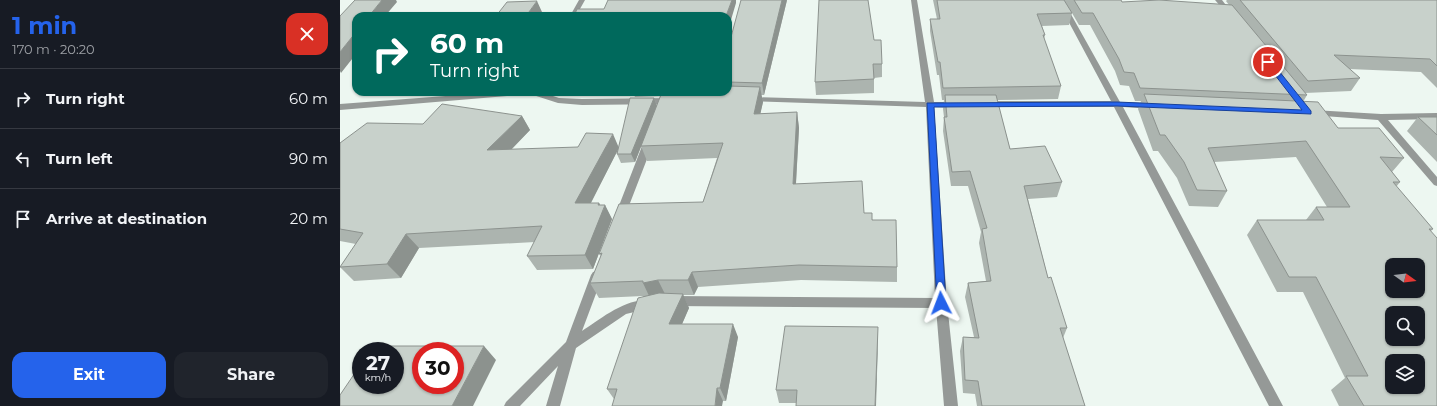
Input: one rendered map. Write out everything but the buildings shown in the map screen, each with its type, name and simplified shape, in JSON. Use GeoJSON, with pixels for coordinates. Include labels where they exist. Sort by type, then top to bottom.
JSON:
{"type":"FeatureCollection","features":[{"type":"Feature","properties":{"kind":"street"},"geometry":{"type":"LineString","coordinates":[[575,12],[582,0]]}},
{"type":"Feature","properties":{"kind":"street"},"geometry":{"type":"LineString","coordinates":[[914,0],[930,105],[941,303],[951,406]]}},
{"type":"Feature","properties":{"kind":"street"},"geometry":{"type":"LineString","coordinates":[[1060,0],[1117,104],[1276,406]]}},
{"type":"Feature","properties":{"kind":"street"},"geometry":{"type":"LineString","coordinates":[[1218,0],[1233,19]]}},
{"type":"Feature","properties":{"kind":"street"},"geometry":{"type":"LineString","coordinates":[[340,107],[479,96]]}},
{"type":"Feature","properties":{"kind":"street"},"geometry":{"type":"LineString","coordinates":[[545,96],[558,100],[663,105],[678,100]]}},
{"type":"Feature","properties":{"kind":"street"},"geometry":{"type":"LineString","coordinates":[[744,98],[930,105],[1117,104],[1165,106]]}},
{"type":"Feature","properties":{"kind":"street"},"geometry":{"type":"LineString","coordinates":[[1300,112],[1382,117],[1437,116]]}},
{"type":"Feature","properties":{"kind":"street"},"geometry":{"type":"LineString","coordinates":[[1382,117],[1437,183]]}},
{"type":"Feature","properties":{"kind":"street"},"geometry":{"type":"LineString","coordinates":[[616,226],[653,131]]}},
{"type":"Feature","properties":{"kind":"street"},"geometry":{"type":"LineString","coordinates":[[553,406],[571,345],[602,263]]}},
{"type":"Feature","properties":{"kind":"street"},"geometry":{"type":"LineString","coordinates":[[511,406],[571,345],[623,310],[665,301],[941,303]]}},
{"type":"Feature","properties":{"kind":"route"},"geometry":{"type":"LineString","coordinates":[[941,303],[930,105],[1117,104],[1308,112],[1268,62]]}}]}
